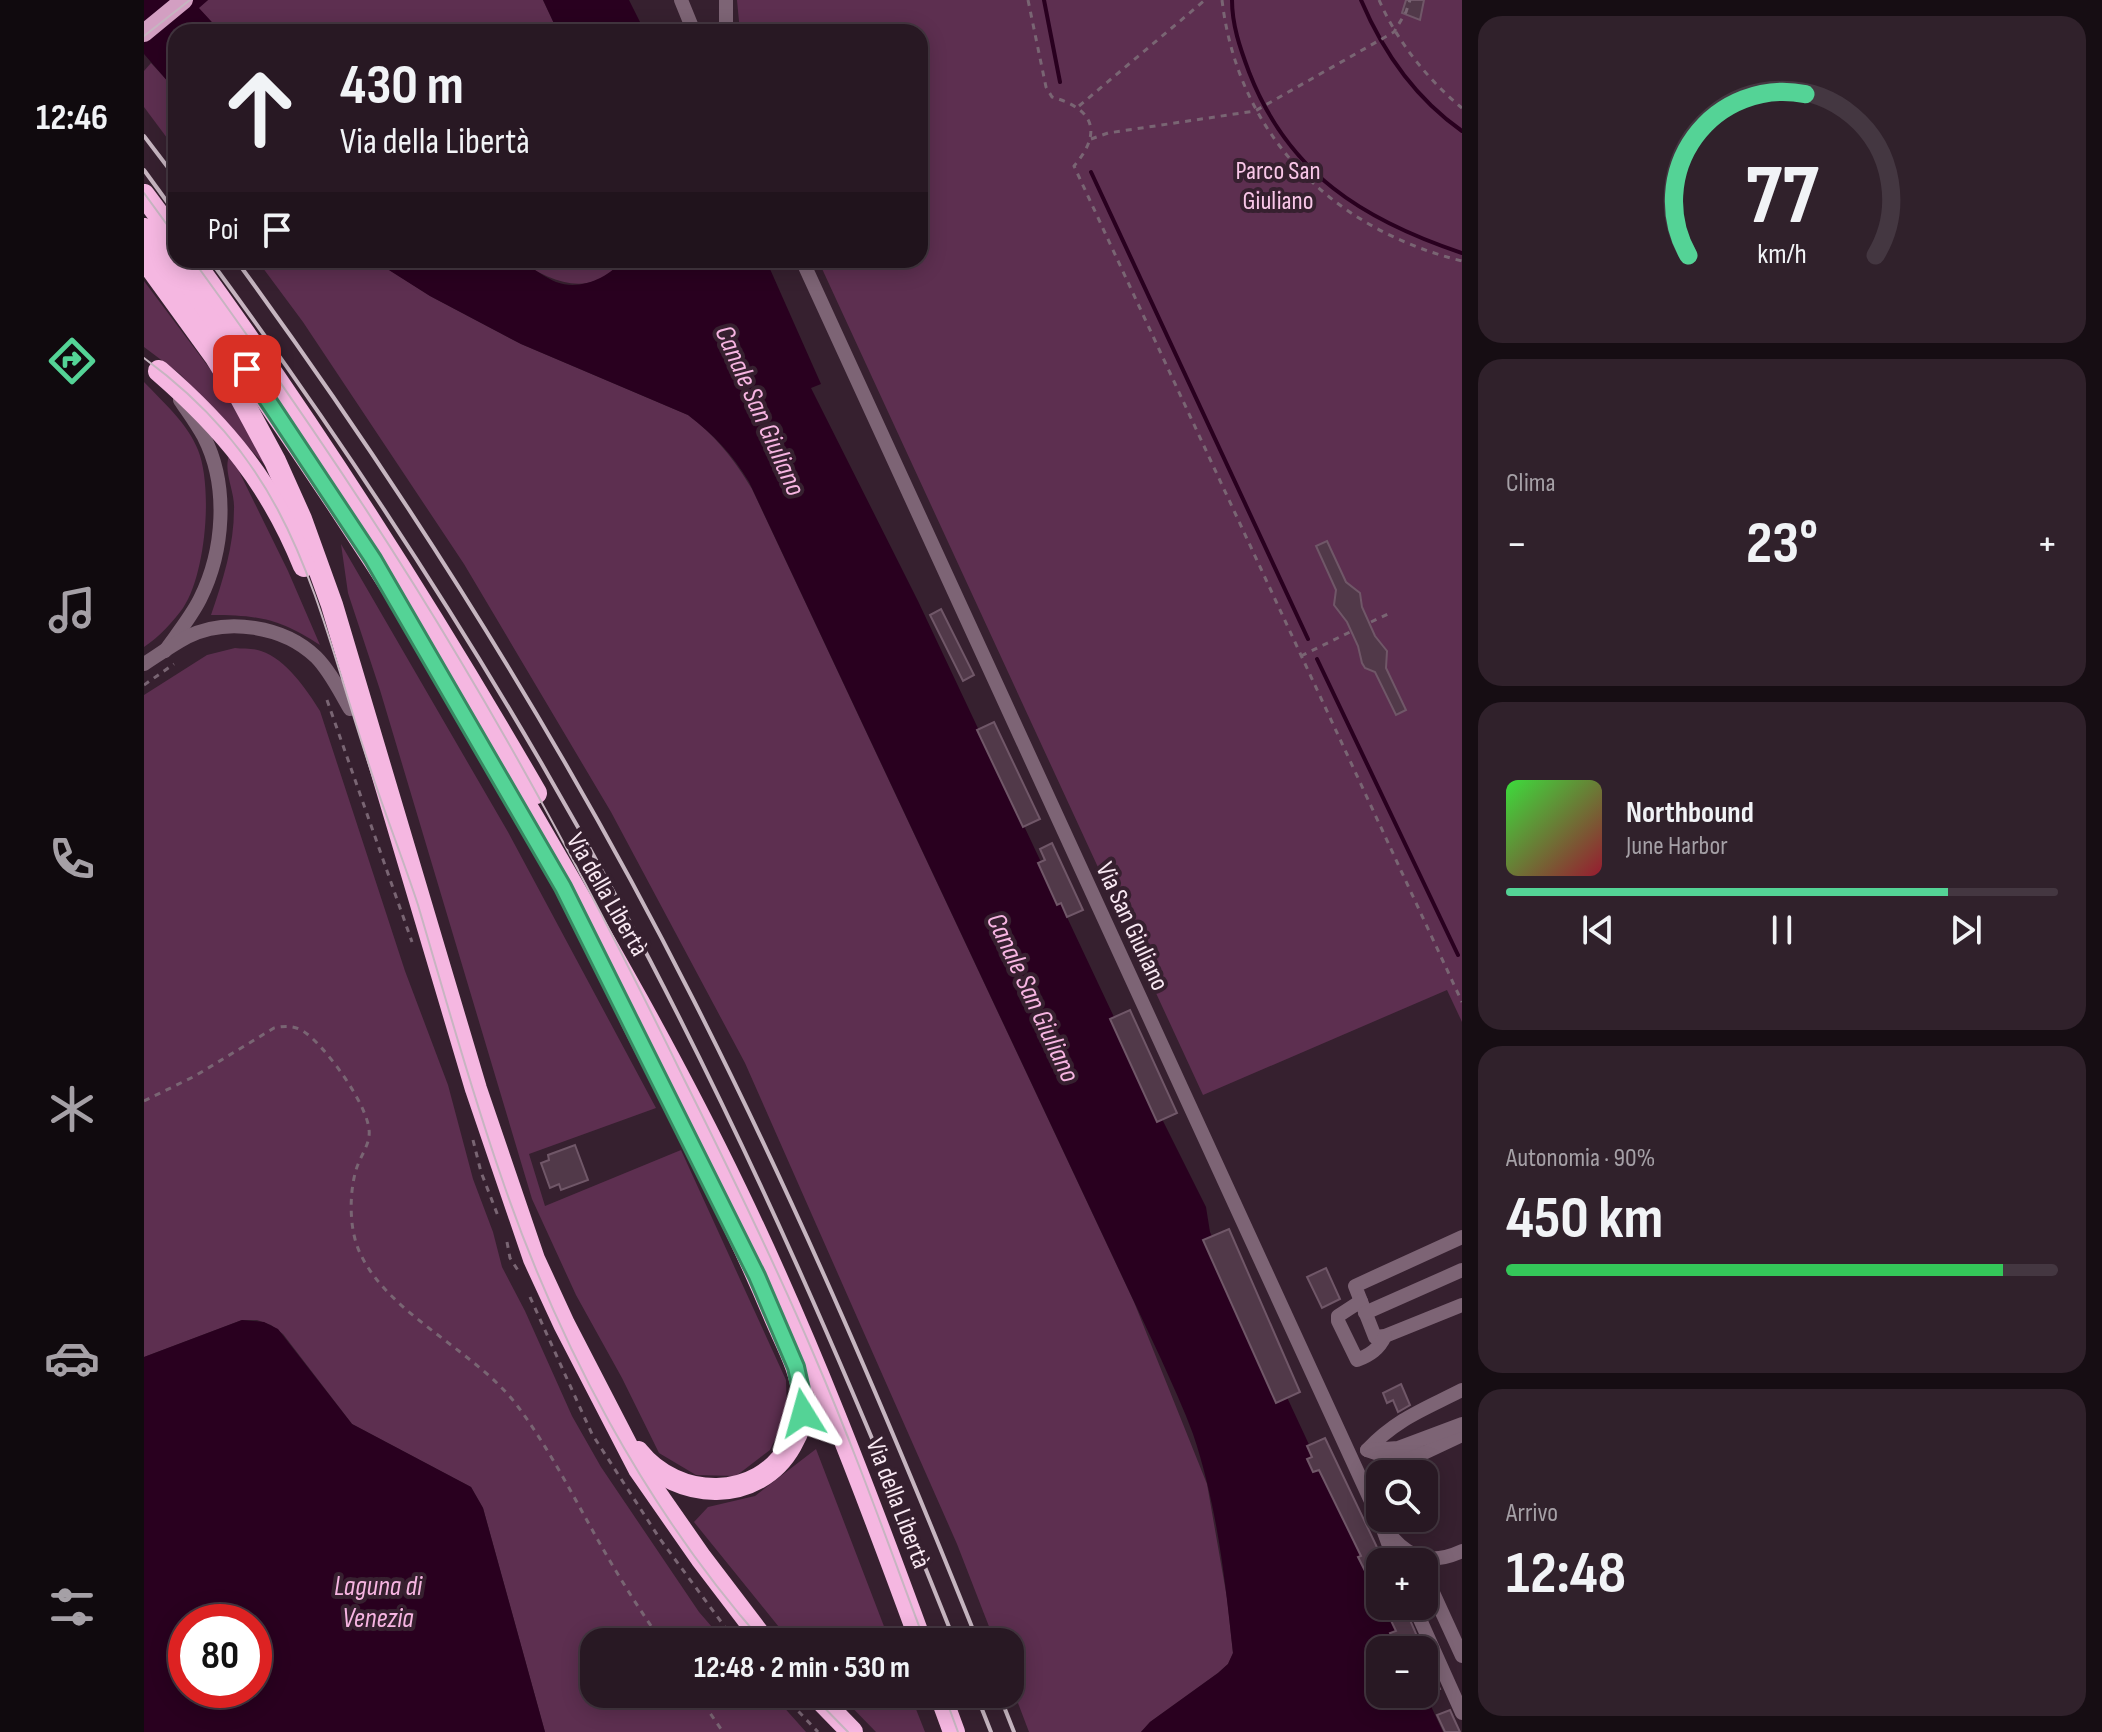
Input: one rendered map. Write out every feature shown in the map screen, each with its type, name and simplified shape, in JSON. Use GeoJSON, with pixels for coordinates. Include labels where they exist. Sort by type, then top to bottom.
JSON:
{"type":"FeatureCollection","features":[{"type":"Feature","properties":{"kind":"highway"},"geometry":{"type":"LineString","coordinates":[[148,211],[168,230]]}},
{"type":"Feature","properties":{"kind":"highway","name":"Via della Libertà"},"geometry":{"type":"LineString","coordinates":[[148,211],[168,243]]}},
{"type":"Feature","properties":{"kind":"highway"},"geometry":{"type":"LineString","coordinates":[[144,258],[215,356],[241,398],[275,461],[301,519],[341,633],[418,900],[512,1199],[534,1259],[639,1469],[754,1628]]}},
{"type":"Feature","properties":{"kind":"highway","name":"Via della Libertà"},"geometry":{"type":"LineString","coordinates":[[184,268],[487,741],[694,1105],[821,1381],[916,1628]]}},
{"type":"Feature","properties":{"kind":"highway"},"geometry":{"type":"LineString","coordinates":[[198,268],[363,507],[474,685],[606,925],[694,1105]]}},
{"type":"Feature","properties":{"kind":"highway"},"geometry":{"type":"LineString","coordinates":[[152,365],[232,441],[280,514],[309,580],[384,815],[418,900]]}},
{"type":"Feature","properties":{"kind":"highway"},"geometry":{"type":"LineString","coordinates":[[373,559],[563,887],[606,969],[757,1276],[796,1367],[803,1413],[796,1437],[786,1454],[765,1474],[742,1486],[722,1490],[695,1489],[667,1479],[646,1462],[624,1435],[594,1384]]}},
{"type":"Feature","properties":{"kind":"highway"},"geometry":{"type":"LineString","coordinates":[[829,1708],[852,1732]]}},
{"type":"Feature","properties":{"kind":"highway"},"geometry":{"type":"LineString","coordinates":[[945,1708],[954,1732]]}},
{"type":"Feature","properties":{"kind":"main road"},"geometry":{"type":"LineString","coordinates":[[144,33],[184,0]]}},
{"type":"Feature","properties":{"kind":"street"},"geometry":{"type":"LineString","coordinates":[[681,0],[691,24]]}},
{"type":"Feature","properties":{"kind":"street"},"geometry":{"type":"LineString","coordinates":[[726,0],[726,24]]}},
{"type":"Feature","properties":{"kind":"street","name":"Via San Giuliano"},"geometry":{"type":"LineString","coordinates":[[806,268],[1366,1490]]}},
{"type":"Feature","properties":{"kind":"street"},"geometry":{"type":"LineString","coordinates":[[152,365],[204,436],[213,460],[220,516],[212,569],[199,600],[165,651]]}},
{"type":"Feature","properties":{"kind":"street"},"geometry":{"type":"LineString","coordinates":[[144,664],[188,636],[224,627],[257,628],[278,633],[316,657],[350,709]]}},
{"type":"Feature","properties":{"kind":"street"},"geometry":{"type":"LineString","coordinates":[[1462,1237],[1355,1286],[1375,1337],[1385,1336],[1462,1305]]}},
{"type":"Feature","properties":{"kind":"street"},"geometry":{"type":"LineString","coordinates":[[1385,1336],[1368,1356],[1357,1360],[1338,1316],[1462,1270]]}},
{"type":"Feature","properties":{"kind":"street"},"geometry":{"type":"LineString","coordinates":[[1367,1450],[1387,1429],[1408,1415],[1458,1393]]}},
{"type":"Feature","properties":{"kind":"street"},"geometry":{"type":"LineString","coordinates":[[1367,1450],[1398,1448],[1462,1424]]}},
{"type":"Feature","properties":{"kind":"street"},"geometry":{"type":"LineString","coordinates":[[1367,1450],[1397,1460],[1426,1452],[1462,1435]]}},
{"type":"Feature","properties":{"kind":"street","name":"Via San Giuliano"},"geometry":{"type":"LineString","coordinates":[[1388,1532],[1403,1548]]}},
{"type":"Feature","properties":{"kind":"street","name":"Via San Giuliano"},"geometry":{"type":"LineString","coordinates":[[1438,1558],[1462,1551]]}},
{"type":"Feature","properties":{"kind":"street"},"geometry":{"type":"LineString","coordinates":[[1438,1604],[1462,1656]]}},
{"type":"Feature","properties":{"kind":"street"},"geometry":{"type":"LineString","coordinates":[[1420,1620],[1462,1713]]}},
{"type":"Feature","properties":{"kind":"path"},"geometry":{"type":"LineString","coordinates":[[1028,0],[1046,87],[1052,97],[1078,106],[1090,122],[1091,139],[1086,152],[1074,166],[1462,1002]]}},
{"type":"Feature","properties":{"kind":"path"},"geometry":{"type":"LineString","coordinates":[[1078,106],[1205,0]]}},
{"type":"Feature","properties":{"kind":"path"},"geometry":{"type":"LineString","coordinates":[[1222,0],[1233,56],[1257,110],[1269,134],[1303,173],[1357,219],[1406,243],[1462,261]]}},
{"type":"Feature","properties":{"kind":"path"},"geometry":{"type":"LineString","coordinates":[[1379,0],[1394,32],[1427,74],[1462,108]]}},
{"type":"Feature","properties":{"kind":"path"},"geometry":{"type":"LineString","coordinates":[[1091,139],[1108,133],[1257,110],[1394,32],[1410,0]]}},
{"type":"Feature","properties":{"kind":"path"},"geometry":{"type":"LineString","coordinates":[[1371,622],[1390,613]]}},
{"type":"Feature","properties":{"kind":"path"},"geometry":{"type":"LineString","coordinates":[[1301,656],[1350,632]]}},
{"type":"Feature","properties":{"kind":"path"},"geometry":{"type":"LineString","coordinates":[[1455,986],[1462,983]]}},
{"type":"Feature","properties":{"kind":"path"},"geometry":{"type":"LineString","coordinates":[[144,1101],[195,1076],[274,1028],[288,1025],[302,1030],[323,1049],[367,1120],[370,1135],[355,1172],[351,1213],[359,1251],[377,1283],[475,1361],[515,1403],[653,1628]]}},
{"type":"Feature","properties":{"kind":"path"},"geometry":{"type":"LineString","coordinates":[[707,1708],[723,1732]]}},
{"type":"Feature","properties":{"kind":"path"},"geometry":{"type":"LineString","coordinates":[[795,1708],[818,1732]]}},
{"type":"Feature","properties":{"kind":"green space"},"geometry":{"type":"Polygon","coordinates":[[[208,0],[543,0],[554,24],[213,24],[198,8],[208,0]]]}},
{"type":"Feature","properties":{"kind":"green space","name":"Parco San Giuliano"},"geometry":{"type":"Polygon","coordinates":[[[737,0],[1462,0],[1462,1022],[1447,990],[1203,1095],[822,268],[928,268],[928,24],[739,24],[737,0]]]}},
{"type":"Feature","properties":{"kind":"green space"},"geometry":{"type":"Polygon","coordinates":[[[151,63],[168,81],[168,139],[144,107],[144,71],[151,63]]]}},
{"type":"Feature","properties":{"kind":"green space"},"geometry":{"type":"Polygon","coordinates":[[[263,268],[386,268],[430,296],[521,344],[688,415],[724,449],[752,489],[1134,1302],[1207,1484],[1227,1598],[1233,1653],[1228,1664],[1218,1673],[1150,1722],[1141,1732],[1029,1732],[1020,1708],[1024,1708],[1024,1628],[990,1628],[957,1544],[745,1063],[611,812],[464,564],[303,322],[263,268]]]}},
{"type":"Feature","properties":{"kind":"green space"},"geometry":{"type":"Polygon","coordinates":[[[530,268],[615,268],[597,280],[584,284],[543,275],[530,268]]]}},
{"type":"Feature","properties":{"kind":"green space"},"geometry":{"type":"Polygon","coordinates":[[[144,281],[228,393],[266,466],[180,374],[144,347],[144,281]]]}},
{"type":"Feature","properties":{"kind":"green space"},"geometry":{"type":"Polygon","coordinates":[[[144,382],[194,440],[203,466],[206,507],[202,553],[191,593],[175,619],[144,647],[144,382]]]}},
{"type":"Feature","properties":{"kind":"green space"},"geometry":{"type":"Polygon","coordinates":[[[230,453],[288,571],[320,645],[293,629],[268,620],[211,615],[224,576],[234,523],[234,502],[227,467],[230,453]]]}},
{"type":"Feature","properties":{"kind":"green space"},"geometry":{"type":"Polygon","coordinates":[[[341,544],[508,832],[656,1108],[529,1154],[545,1206],[681,1150],[786,1380],[787,1413],[770,1450],[736,1476],[696,1475],[659,1453],[576,1295],[532,1199],[380,690],[348,593],[341,544]]]}},
{"type":"Feature","properties":{"kind":"green space"},"geometry":{"type":"Polygon","coordinates":[[[235,648],[258,650],[270,655],[287,668],[320,711],[405,971],[448,1085],[473,1179],[493,1232],[502,1267],[572,1416],[601,1467],[713,1628],[580,1628],[580,1708],[785,1708],[806,1732],[545,1732],[483,1508],[471,1487],[352,1424],[283,1334],[271,1325],[257,1320],[242,1320],[144,1357],[144,695],[207,655],[235,648]]]}},
{"type":"Feature","properties":{"kind":"green space"},"geometry":{"type":"Polygon","coordinates":[[[816,1449],[885,1628],[780,1628],[694,1522],[708,1507],[755,1496],[816,1449]]]}},
{"type":"Feature","properties":{"kind":"green space"},"geometry":{"type":"Polygon","coordinates":[[[853,1708],[916,1708],[925,1732],[876,1732],[853,1708]]]}},
{"type":"Feature","properties":{"kind":"water"},"geometry":{"type":"Polygon","coordinates":[[[144,0],[208,0],[199,8],[214,24],[168,24],[168,82],[144,54],[144,0]]]}},
{"type":"Feature","properties":{"kind":"water"},"geometry":{"type":"Polygon","coordinates":[[[543,0],[629,0],[641,24],[554,24],[543,0]]]}},
{"type":"Feature","properties":{"kind":"water","name":"Canale San Giuliano"},"geometry":{"type":"Polygon","coordinates":[[[386,268],[532,268],[556,282],[574,285],[593,281],[614,268],[770,268],[821,384],[811,388],[918,601],[1206,1207],[1210,1232],[1366,1567],[1366,1620],[1391,1620],[1398,1636],[1366,1636],[1366,1708],[1432,1708],[1443,1732],[1141,1732],[1150,1722],[1218,1673],[1228,1664],[1233,1653],[1214,1515],[1201,1461],[1182,1406],[749,482],[722,446],[688,415],[521,344],[430,296],[386,268]]]}},
{"type":"Feature","properties":{"kind":"water","name":"Laguna di Venezia"},"geometry":{"type":"Polygon","coordinates":[[[242,1320],[264,1322],[278,1329],[352,1424],[471,1487],[483,1508],[545,1732],[144,1732],[144,1357],[242,1320]]]}},
{"type":"Feature","properties":{"kind":"building"},"geometry":{"type":"Polygon","coordinates":[[[1406,0],[1424,0],[1420,20],[1402,13],[1406,0]]]}},
{"type":"Feature","properties":{"kind":"building"},"geometry":{"type":"Polygon","coordinates":[[[1327,541],[1346,582],[1360,593],[1362,607],[1375,636],[1387,651],[1386,668],[1406,710],[1396,715],[1375,672],[1365,668],[1362,663],[1347,622],[1334,605],[1336,590],[1316,546],[1327,541]]]}},
{"type":"Feature","properties":{"kind":"building"},"geometry":{"type":"Polygon","coordinates":[[[941,609],[974,675],[963,681],[930,615],[941,609]]]}},
{"type":"Feature","properties":{"kind":"building"},"geometry":{"type":"Polygon","coordinates":[[[994,722],[1040,819],[1023,827],[977,730],[994,722]]]}},
{"type":"Feature","properties":{"kind":"building"},"geometry":{"type":"Polygon","coordinates":[[[1052,843],[1083,910],[1067,917],[1061,903],[1057,905],[1038,863],[1045,860],[1040,849],[1052,843]]]}},
{"type":"Feature","properties":{"kind":"building"},"geometry":{"type":"Polygon","coordinates":[[[1130,1010],[1177,1113],[1157,1122],[1110,1019],[1130,1010]]]}},
{"type":"Feature","properties":{"kind":"building"},"geometry":{"type":"Polygon","coordinates":[[[575,1145],[588,1180],[561,1190],[559,1184],[550,1188],[541,1163],[549,1160],[548,1155],[575,1145]]]}},
{"type":"Feature","properties":{"kind":"building"},"geometry":{"type":"Polygon","coordinates":[[[1229,1229],[1300,1392],[1276,1403],[1203,1240],[1229,1229]]]}},
{"type":"Feature","properties":{"kind":"building"},"geometry":{"type":"Polygon","coordinates":[[[1326,1268],[1340,1299],[1322,1308],[1307,1277],[1326,1268]]]}},
{"type":"Feature","properties":{"kind":"building"},"geometry":{"type":"Polygon","coordinates":[[[1401,1384],[1410,1405],[1398,1412],[1393,1400],[1387,1403],[1383,1393],[1401,1384]]]}},
{"type":"Feature","properties":{"kind":"building"},"geometry":{"type":"Polygon","coordinates":[[[1325,1438],[1366,1524],[1366,1532],[1370,1532],[1377,1548],[1366,1548],[1366,1573],[1358,1557],[1361,1556],[1319,1470],[1313,1472],[1307,1459],[1312,1457],[1307,1446],[1325,1438]]]}},
{"type":"Feature","properties":{"kind":"building"},"geometry":{"type":"Polygon","coordinates":[[[1391,1620],[1410,1620],[1417,1636],[1391,1636],[1390,1633],[1396,1631],[1391,1620]]]}},
{"type":"Feature","properties":{"kind":"building"},"geometry":{"type":"Polygon","coordinates":[[[1450,1710],[1460,1732],[1445,1732],[1437,1715],[1450,1710]]]}},
{"type":"Feature","properties":{"kind":"waterway"},"geometry":{"type":"LineString","coordinates":[[1044,0],[1060,82]]}},
{"type":"Feature","properties":{"kind":"waterway"},"geometry":{"type":"LineString","coordinates":[[1232,0],[1235,27],[1249,72],[1265,107],[1307,165],[1361,208],[1392,225],[1462,253]]}},
{"type":"Feature","properties":{"kind":"waterway"},"geometry":{"type":"LineString","coordinates":[[1361,0],[1379,38],[1402,73],[1429,104],[1462,131]]}},
{"type":"Feature","properties":{"kind":"waterway"},"geometry":{"type":"LineString","coordinates":[[1091,172],[1308,639]]}},
{"type":"Feature","properties":{"kind":"waterway"},"geometry":{"type":"LineString","coordinates":[[1317,659],[1458,955]]}},
{"type":"Feature","properties":{"kind":"tram line"},"geometry":{"type":"LineString","coordinates":[[144,36],[190,0]]}},
{"type":"Feature","properties":{"kind":"tram line"},"geometry":{"type":"LineString","coordinates":[[144,193],[168,226]]}},
{"type":"Feature","properties":{"kind":"tram line"},"geometry":{"type":"LineString","coordinates":[[199,268],[297,407],[397,557],[490,711],[576,866],[657,1024],[783,1285],[844,1426],[920,1628]]}},
{"type":"Feature","properties":{"kind":"tram line"},"geometry":{"type":"LineString","coordinates":[[144,358],[196,401],[236,446],[268,493],[294,542],[418,905],[490,1143],[549,1301],[609,1422],[643,1480],[680,1536],[751,1628]]}},
{"type":"Feature","properties":{"kind":"tram line"},"geometry":{"type":"LineString","coordinates":[[825,1708],[848,1732]]}},
{"type":"Feature","properties":{"kind":"tram line"},"geometry":{"type":"LineString","coordinates":[[949,1708],[958,1732]]}},
{"type":"Feature","properties":{"kind":"railway"},"geometry":{"type":"LineString","coordinates":[[144,136],[168,168]]}},
{"type":"Feature","properties":{"kind":"railway"},"geometry":{"type":"LineString","coordinates":[[144,170],[168,203]]}},
{"type":"Feature","properties":{"kind":"railway"},"geometry":{"type":"LineString","coordinates":[[216,268],[373,493],[476,653],[618,900],[755,1173],[878,1453],[949,1628]]}},
{"type":"Feature","properties":{"kind":"railway"},"geometry":{"type":"LineString","coordinates":[[242,268],[361,438],[480,620],[643,902],[732,1078],[807,1237],[878,1398],[972,1628]]}},
{"type":"Feature","properties":{"kind":"railway"},"geometry":{"type":"LineString","coordinates":[[982,1708],[991,1732]]}},
{"type":"Feature","properties":{"kind":"railway"},"geometry":{"type":"LineString","coordinates":[[1005,1708],[1014,1732]]}},
{"type":"Feature","properties":{"kind":"route"},"geometry":{"type":"LineString","coordinates":[[247,369],[373,559],[563,887],[757,1276],[796,1367],[803,1413]]}}]}
